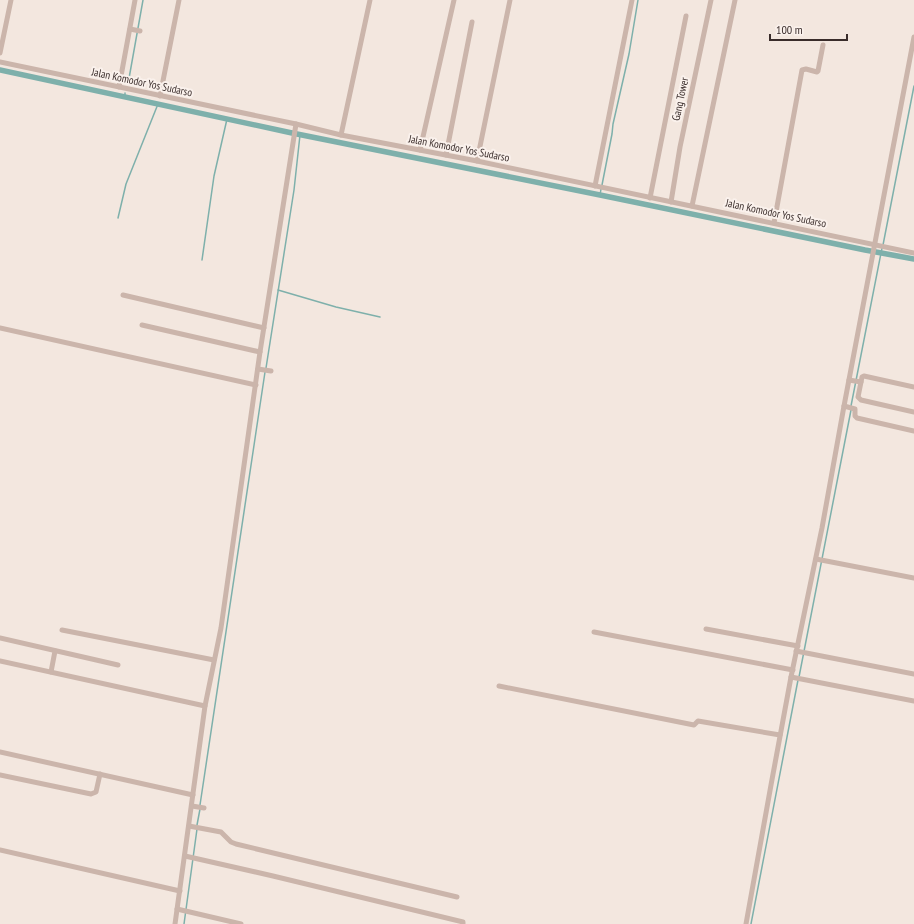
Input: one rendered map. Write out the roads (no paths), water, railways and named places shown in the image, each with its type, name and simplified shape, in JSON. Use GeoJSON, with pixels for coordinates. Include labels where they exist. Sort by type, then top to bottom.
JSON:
{"type":"FeatureCollection","features":[{"type":"Feature","properties":{"kind":"street"},"geometry":{"type":"LineString","coordinates":[[0,53],[11,0]]}},
{"type":"Feature","properties":{"kind":"street"},"geometry":{"type":"LineString","coordinates":[[119,87],[135,30],[135,0]]}},
{"type":"Feature","properties":{"kind":"street"},"geometry":{"type":"LineString","coordinates":[[160,96],[179,0]]}},
{"type":"Feature","properties":{"kind":"street"},"geometry":{"type":"LineString","coordinates":[[341,136],[370,0]]}},
{"type":"Feature","properties":{"kind":"street"},"geometry":{"type":"LineString","coordinates":[[420,150],[454,0]]}},
{"type":"Feature","properties":{"kind":"street"},"geometry":{"type":"LineString","coordinates":[[477,161],[510,0]]}},
{"type":"Feature","properties":{"kind":"street"},"geometry":{"type":"LineString","coordinates":[[597,186],[632,0]]}},
{"type":"Feature","properties":{"kind":"street","name":"Gang Tower"},"geometry":{"type":"LineString","coordinates":[[671,202],[680,147],[711,0]]}},
{"type":"Feature","properties":{"kind":"street"},"geometry":{"type":"LineString","coordinates":[[692,206],[735,0]]}},
{"type":"Feature","properties":{"kind":"street"},"geometry":{"type":"LineString","coordinates":[[650,198],[686,16]]}},
{"type":"Feature","properties":{"kind":"street"},"geometry":{"type":"LineString","coordinates":[[446,155],[472,22]]}},
{"type":"Feature","properties":{"kind":"street"},"geometry":{"type":"LineString","coordinates":[[746,924],[780,735],[817,559],[844,406],[914,37]]}},
{"type":"Feature","properties":{"kind":"street"},"geometry":{"type":"LineString","coordinates":[[774,223],[802,70],[806,69],[818,71],[823,45]]}},
{"type":"Feature","properties":{"kind":"street","name":"Jalan Komodor Yos Sudarso"},"geometry":{"type":"LineString","coordinates":[[0,62],[341,136],[477,161],[914,253]]}},
{"type":"Feature","properties":{"kind":"street"},"geometry":{"type":"LineString","coordinates":[[175,924],[180,909],[180,892],[187,857],[194,806],[193,795],[205,706],[221,628],[256,384],[260,370],[260,352],[296,126]]}},
{"type":"Feature","properties":{"kind":"street"},"geometry":{"type":"LineString","coordinates":[[123,295],[264,328]]}},
{"type":"Feature","properties":{"kind":"street"},"geometry":{"type":"LineString","coordinates":[[142,325],[260,352]]}},
{"type":"Feature","properties":{"kind":"street"},"geometry":{"type":"LineString","coordinates":[[0,328],[256,384]]}},
{"type":"Feature","properties":{"kind":"street"},"geometry":{"type":"LineString","coordinates":[[260,370],[270,371]]}},
{"type":"Feature","properties":{"kind":"street"},"geometry":{"type":"LineString","coordinates":[[914,388],[867,376],[862,377],[858,397],[860,399],[914,412]]}},
{"type":"Feature","properties":{"kind":"street"},"geometry":{"type":"LineString","coordinates":[[850,380],[860,382]]}},
{"type":"Feature","properties":{"kind":"street"},"geometry":{"type":"LineString","coordinates":[[844,406],[855,409],[855,416],[857,418],[914,431]]}},
{"type":"Feature","properties":{"kind":"street"},"geometry":{"type":"LineString","coordinates":[[817,559],[914,578]]}},
{"type":"Feature","properties":{"kind":"street"},"geometry":{"type":"LineString","coordinates":[[706,629],[807,653],[914,674]]}},
{"type":"Feature","properties":{"kind":"street"},"geometry":{"type":"LineString","coordinates":[[62,630],[214,660]]}},
{"type":"Feature","properties":{"kind":"street"},"geometry":{"type":"LineString","coordinates":[[594,632],[793,670]]}},
{"type":"Feature","properties":{"kind":"street"},"geometry":{"type":"LineString","coordinates":[[0,638],[118,665]]}},
{"type":"Feature","properties":{"kind":"street"},"geometry":{"type":"LineString","coordinates":[[51,672],[55,651]]}},
{"type":"Feature","properties":{"kind":"street"},"geometry":{"type":"LineString","coordinates":[[0,661],[205,706]]}},
{"type":"Feature","properties":{"kind":"street"},"geometry":{"type":"LineString","coordinates":[[792,677],[914,701]]}},
{"type":"Feature","properties":{"kind":"street"},"geometry":{"type":"LineString","coordinates":[[498,686],[694,725],[698,721],[780,735]]}},
{"type":"Feature","properties":{"kind":"street"},"geometry":{"type":"LineString","coordinates":[[0,752],[193,795]]}},
{"type":"Feature","properties":{"kind":"street"},"geometry":{"type":"LineString","coordinates":[[0,775],[94,794],[96,792],[100,774]]}},
{"type":"Feature","properties":{"kind":"street"},"geometry":{"type":"LineString","coordinates":[[194,806],[204,808]]}},
{"type":"Feature","properties":{"kind":"street"},"geometry":{"type":"LineString","coordinates":[[191,826],[221,832],[231,842],[236,844],[457,898]]}},
{"type":"Feature","properties":{"kind":"street"},"geometry":{"type":"LineString","coordinates":[[0,850],[180,892]]}},
{"type":"Feature","properties":{"kind":"street"},"geometry":{"type":"LineString","coordinates":[[187,857],[463,922],[463,924]]}},
{"type":"Feature","properties":{"kind":"street"},"geometry":{"type":"LineString","coordinates":[[180,909],[241,924]]}},
{"type":"Feature","properties":{"kind":"waterway"},"geometry":{"type":"LineString","coordinates":[[128,84],[143,0]]}},
{"type":"Feature","properties":{"kind":"waterway"},"geometry":{"type":"LineString","coordinates":[[602,185],[613,124],[629,54],[638,0]]}},
{"type":"Feature","properties":{"kind":"waterway"},"geometry":{"type":"LineString","coordinates":[[0,70],[292,133],[914,259]]}},
{"type":"Feature","properties":{"kind":"waterway"},"geometry":{"type":"LineString","coordinates":[[883,245],[914,86]]}},
{"type":"Feature","properties":{"kind":"waterway"},"geometry":{"type":"LineString","coordinates":[[118,218],[126,184],[158,104]]}},
{"type":"Feature","properties":{"kind":"waterway"},"geometry":{"type":"LineString","coordinates":[[202,260],[214,176],[227,119]]}},
{"type":"Feature","properties":{"kind":"waterway"},"geometry":{"type":"LineString","coordinates":[[266,368],[294,190],[300,135]]}},
{"type":"Feature","properties":{"kind":"waterway"},"geometry":{"type":"LineString","coordinates":[[600,195],[601,189]]}},
{"type":"Feature","properties":{"kind":"waterway"},"geometry":{"type":"LineString","coordinates":[[851,406],[882,248]]}},
{"type":"Feature","properties":{"kind":"waterway"},"geometry":{"type":"LineString","coordinates":[[278,290],[336,307],[380,317]]}},
{"type":"Feature","properties":{"kind":"waterway"},"geometry":{"type":"LineString","coordinates":[[200,805],[265,372]]}},
{"type":"Feature","properties":{"kind":"waterway"},"geometry":{"type":"LineString","coordinates":[[799,677],[851,410]]}},
{"type":"Feature","properties":{"kind":"waterway"},"geometry":{"type":"LineString","coordinates":[[751,924],[798,680]]}},
{"type":"Feature","properties":{"kind":"waterway"},"geometry":{"type":"LineString","coordinates":[[197,825],[200,809]]}},
{"type":"Feature","properties":{"kind":"waterway"},"geometry":{"type":"LineString","coordinates":[[184,924],[197,829]]}}]}
